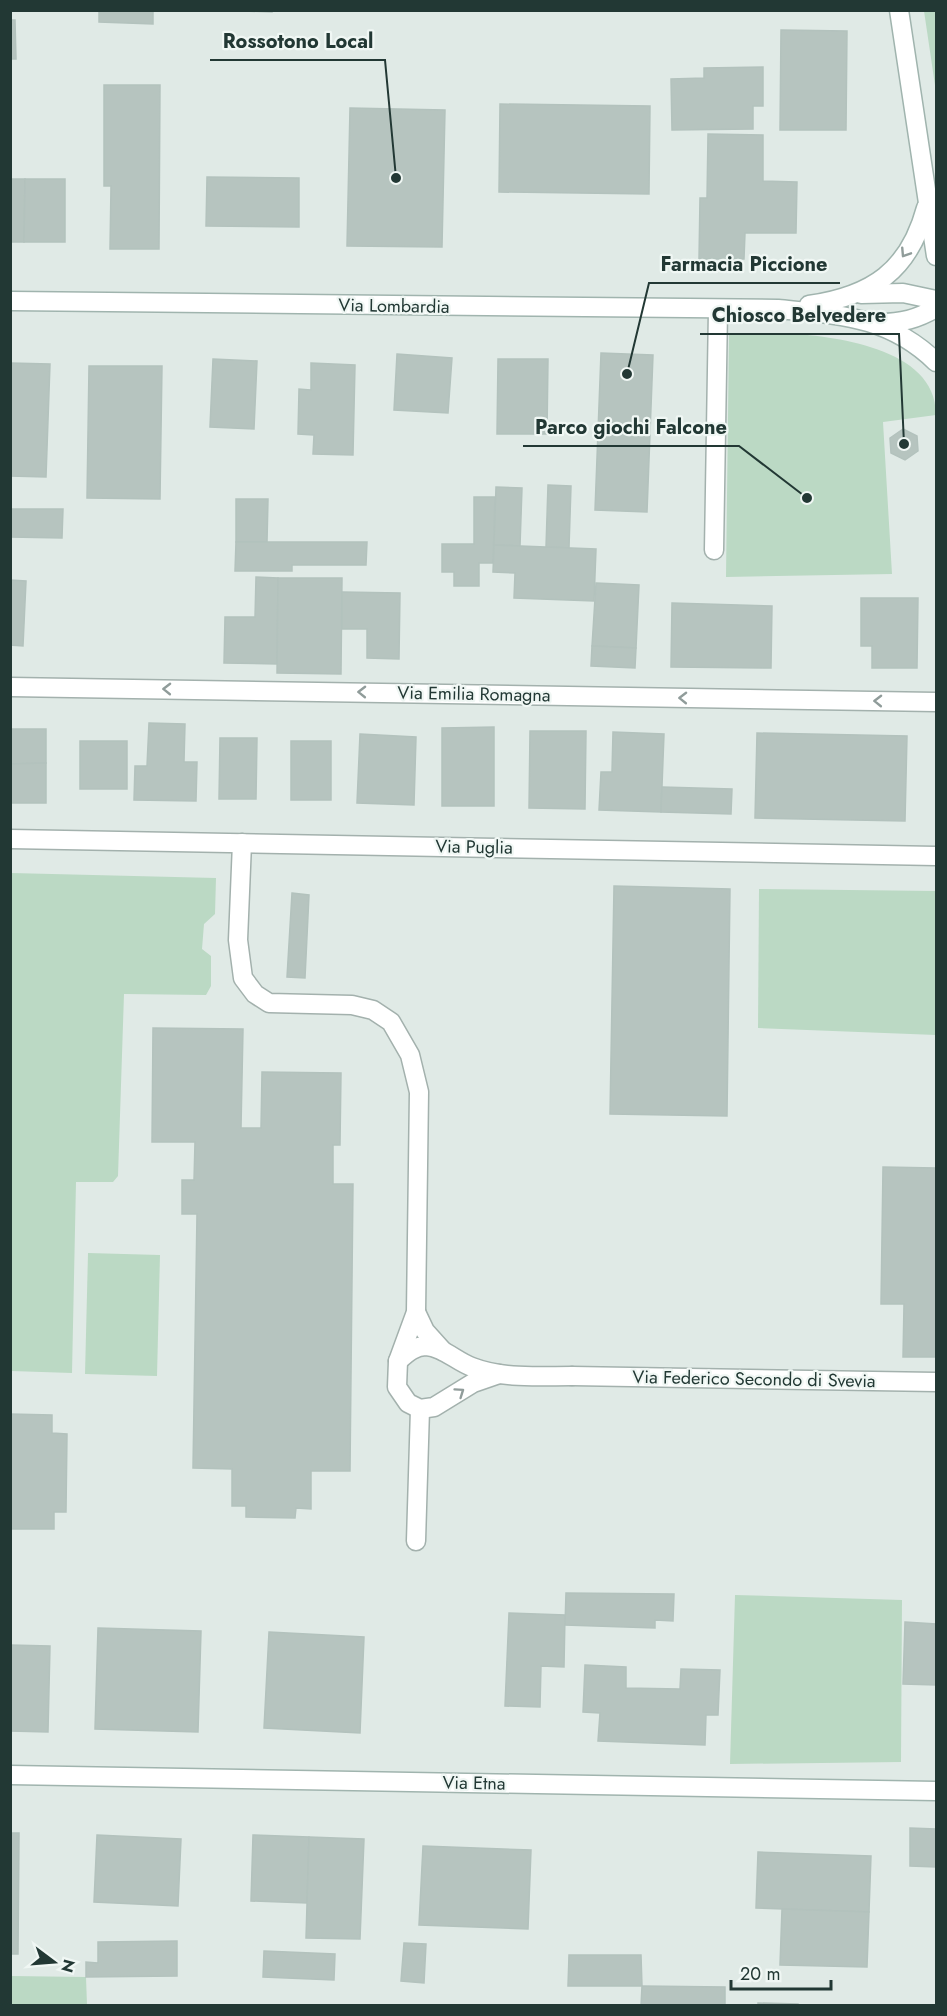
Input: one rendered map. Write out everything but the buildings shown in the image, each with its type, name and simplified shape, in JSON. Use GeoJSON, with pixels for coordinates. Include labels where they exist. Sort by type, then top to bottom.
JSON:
{"type":"FeatureCollection","features":[{"type":"Feature","properties":{"kind":"street"},"geometry":{"type":"LineString","coordinates":[[899,10],[936,256]]}},
{"type":"Feature","properties":{"kind":"street"},"geometry":{"type":"LineString","coordinates":[[859,294],[894,270],[920,232],[928,200]]}},
{"type":"Feature","properties":{"kind":"street"},"geometry":{"type":"LineString","coordinates":[[778,309],[831,302],[859,294],[903,293],[936,300]]}},
{"type":"Feature","properties":{"kind":"street","name":"Via Lombardia"},"geometry":{"type":"LineString","coordinates":[[10,301],[778,309]]}},
{"type":"Feature","properties":{"kind":"street"},"geometry":{"type":"LineString","coordinates":[[877,324],[911,320],[936,308]]}},
{"type":"Feature","properties":{"kind":"street"},"geometry":{"type":"LineString","coordinates":[[778,309],[850,316],[877,324],[905,337],[936,362]]}},
{"type":"Feature","properties":{"kind":"street"},"geometry":{"type":"LineString","coordinates":[[714,550],[718,310]]}},
{"type":"Feature","properties":{"kind":"street","name":"Via Emilia Romagna"},"geometry":{"type":"LineString","coordinates":[[10,687],[936,702]]}},
{"type":"Feature","properties":{"kind":"street","name":"Via Puglia"},"geometry":{"type":"LineString","coordinates":[[10,838],[936,856]]}},
{"type":"Feature","properties":{"kind":"street"},"geometry":{"type":"LineString","coordinates":[[242,843],[238,940],[243,978],[255,994],[269,1003],[352,1005],[373,1010],[391,1023],[410,1055],[419,1092],[416,1312],[398,1361],[397,1387],[408,1403],[420,1408],[434,1407],[473,1383],[499,1374]]}},
{"type":"Feature","properties":{"kind":"street"},"geometry":{"type":"LineString","coordinates":[[416,1312],[425,1331],[443,1351]]}},
{"type":"Feature","properties":{"kind":"street"},"geometry":{"type":"LineString","coordinates":[[398,1361],[412,1349],[426,1346],[443,1351],[471,1366],[499,1374]]}},
{"type":"Feature","properties":{"kind":"street","name":"Via Federico Secondo di Svevia"},"geometry":{"type":"LineString","coordinates":[[499,1374],[936,1382]]}},
{"type":"Feature","properties":{"kind":"street"},"geometry":{"type":"LineString","coordinates":[[416,1540],[420,1408]]}},
{"type":"Feature","properties":{"kind":"street","name":"Via Etna"},"geometry":{"type":"LineString","coordinates":[[10,1775],[936,1791]]}},
{"type":"Feature","properties":{"kind":"green space"},"geometry":{"type":"Polygon","coordinates":[[[924,11],[936,11],[936,92],[924,11]]]}},
{"type":"Feature","properties":{"kind":"green space"},"geometry":{"type":"Polygon","coordinates":[[[783,333],[853,342],[878,350],[901,360],[919,374],[932,392],[936,415],[883,422],[892,574],[726,577],[729,335],[783,333]]]}},
{"type":"Feature","properties":{"kind":"green space"},"geometry":{"type":"Polygon","coordinates":[[[11,873],[216,878],[215,914],[204,924],[202,949],[211,956],[211,986],[206,995],[124,994],[118,1176],[113,1182],[76,1182],[72,1373],[11,1371],[11,873]]]}},
{"type":"Feature","properties":{"kind":"green space"},"geometry":{"type":"Polygon","coordinates":[[[759,889],[936,891],[936,1035],[758,1028],[759,889]]]}},
{"type":"Feature","properties":{"kind":"green space"},"geometry":{"type":"Polygon","coordinates":[[[88,1253],[160,1255],[157,1376],[85,1374],[88,1253]]]}},
{"type":"Feature","properties":{"kind":"green space"},"geometry":{"type":"Polygon","coordinates":[[[735,1595],[902,1600],[901,1762],[730,1764],[735,1595]]]}},
{"type":"Feature","properties":{"kind":"green space"},"geometry":{"type":"Polygon","coordinates":[[[11,1976],[86,1977],[87,2005],[11,2006],[11,1976]]]}},
{"type":"Feature","properties":{"kind":"place","name":"Rossotono Local"},"geometry":{"type":"Point","coordinates":[396,178]}},
{"type":"Feature","properties":{"kind":"place","name":"Farmacia Piccione"},"geometry":{"type":"Point","coordinates":[627,374]}},
{"type":"Feature","properties":{"kind":"place","name":"Chiosco Belvedere"},"geometry":{"type":"Point","coordinates":[904,444]}},
{"type":"Feature","properties":{"kind":"place","name":"Parco giochi Falcone"},"geometry":{"type":"Point","coordinates":[807,498]}}]}
